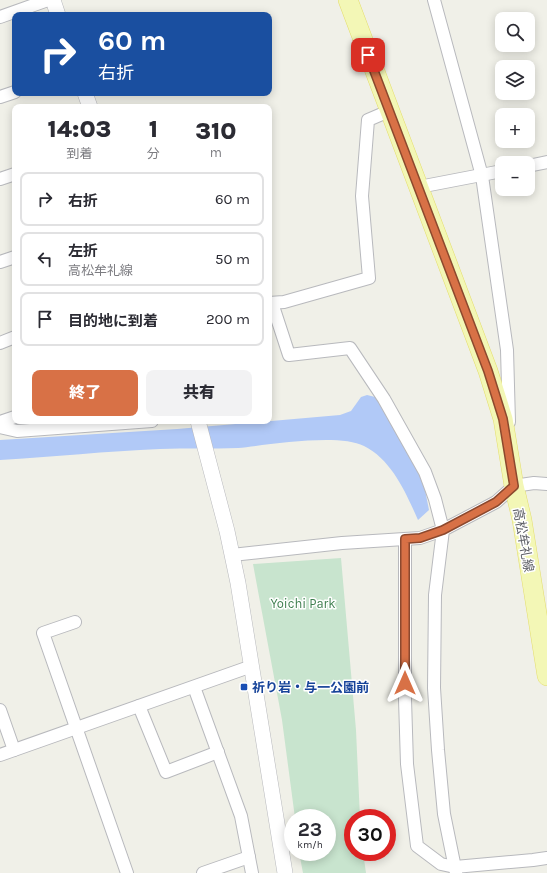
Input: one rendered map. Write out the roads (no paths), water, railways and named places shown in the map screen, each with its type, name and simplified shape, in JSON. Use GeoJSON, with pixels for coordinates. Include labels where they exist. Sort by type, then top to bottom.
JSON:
{"type":"FeatureCollection","features":[{"type":"Feature","properties":{"kind":"main road","name":"高松牟礼線"},"geometry":{"type":"LineString","coordinates":[[348,0],[488,371],[503,419],[514,486],[522,520],[547,676]]}},
{"type":"Feature","properties":{"kind":"street"},"geometry":{"type":"LineString","coordinates":[[14,12],[48,0]]}},
{"type":"Feature","properties":{"kind":"street"},"geometry":{"type":"LineString","coordinates":[[52,0],[57,12]]}},
{"type":"Feature","properties":{"kind":"street"},"geometry":{"type":"LineString","coordinates":[[434,0],[482,176],[507,350],[510,416],[507,443]]}},
{"type":"Feature","properties":{"kind":"street"},"geometry":{"type":"LineString","coordinates":[[0,17],[12,13]]}},
{"type":"Feature","properties":{"kind":"street"},"geometry":{"type":"LineString","coordinates":[[0,97],[12,93]]}},
{"type":"Feature","properties":{"kind":"street"},"geometry":{"type":"LineString","coordinates":[[272,303],[284,302],[369,278],[362,196],[368,120],[389,111]]}},
{"type":"Feature","properties":{"kind":"street"},"geometry":{"type":"LineString","coordinates":[[535,165],[547,162]]}},
{"type":"Feature","properties":{"kind":"street"},"geometry":{"type":"LineString","coordinates":[[419,187],[495,173]]}},
{"type":"Feature","properties":{"kind":"street"},"geometry":{"type":"LineString","coordinates":[[0,180],[12,175]]}},
{"type":"Feature","properties":{"kind":"street"},"geometry":{"type":"LineString","coordinates":[[0,262],[12,258]]}},
{"type":"Feature","properties":{"kind":"street"},"geometry":{"type":"LineString","coordinates":[[272,306],[289,355],[350,348],[384,399],[425,472],[435,499],[443,530],[435,595],[434,688],[444,814],[456,870]]}},
{"type":"Feature","properties":{"kind":"street"},"geometry":{"type":"LineString","coordinates":[[0,343],[12,339]]}},
{"type":"Feature","properties":{"kind":"street"},"geometry":{"type":"LineString","coordinates":[[0,422],[12,418]]}},
{"type":"Feature","properties":{"kind":"street"},"geometry":{"type":"LineString","coordinates":[[0,427],[17,431],[112,424]]}},
{"type":"Feature","properties":{"kind":"street"},"geometry":{"type":"LineString","coordinates":[[199,424],[238,583],[285,873]]}},
{"type":"Feature","properties":{"kind":"street"},"geometry":{"type":"LineString","coordinates":[[232,555],[342,543],[420,538],[443,530],[496,502],[514,486],[534,483],[547,484]]}},
{"type":"Feature","properties":{"kind":"street"},"geometry":{"type":"LineString","coordinates":[[405,539],[405,699],[407,764],[417,846],[441,864],[456,870],[547,858]]}},
{"type":"Feature","properties":{"kind":"street"},"geometry":{"type":"LineString","coordinates":[[75,622],[43,633],[127,873]]}},
{"type":"Feature","properties":{"kind":"street"},"geometry":{"type":"LineString","coordinates":[[0,755],[252,666]]}},
{"type":"Feature","properties":{"kind":"street"},"geometry":{"type":"LineString","coordinates":[[194,687],[241,816],[252,873]]}},
{"type":"Feature","properties":{"kind":"street"},"geometry":{"type":"LineString","coordinates":[[140,706],[166,772],[218,752]]}},
{"type":"Feature","properties":{"kind":"street"},"geometry":{"type":"LineString","coordinates":[[0,710],[14,750]]}},
{"type":"Feature","properties":{"kind":"street"},"geometry":{"type":"LineString","coordinates":[[203,873],[249,857]]}},
{"type":"Feature","properties":{"kind":"water"},"geometry":{"type":"Polygon","coordinates":[[[367,395],[375,397],[380,401],[417,469],[425,490],[429,510],[418,520],[403,488],[390,468],[374,452],[364,446],[352,442],[321,440],[238,448],[140,450],[0,460],[0,440],[235,424],[272,424],[272,421],[340,415],[351,411],[361,397],[367,395]]]}},
{"type":"Feature","properties":{"kind":"place","name":"祈り岩・与一公園前"},"geometry":{"type":"Point","coordinates":[244,687]}},
{"type":"Feature","properties":{"kind":"park label","name":"Yoichi Park"},"geometry":{"type":"Point","coordinates":[303,603]}}]}
